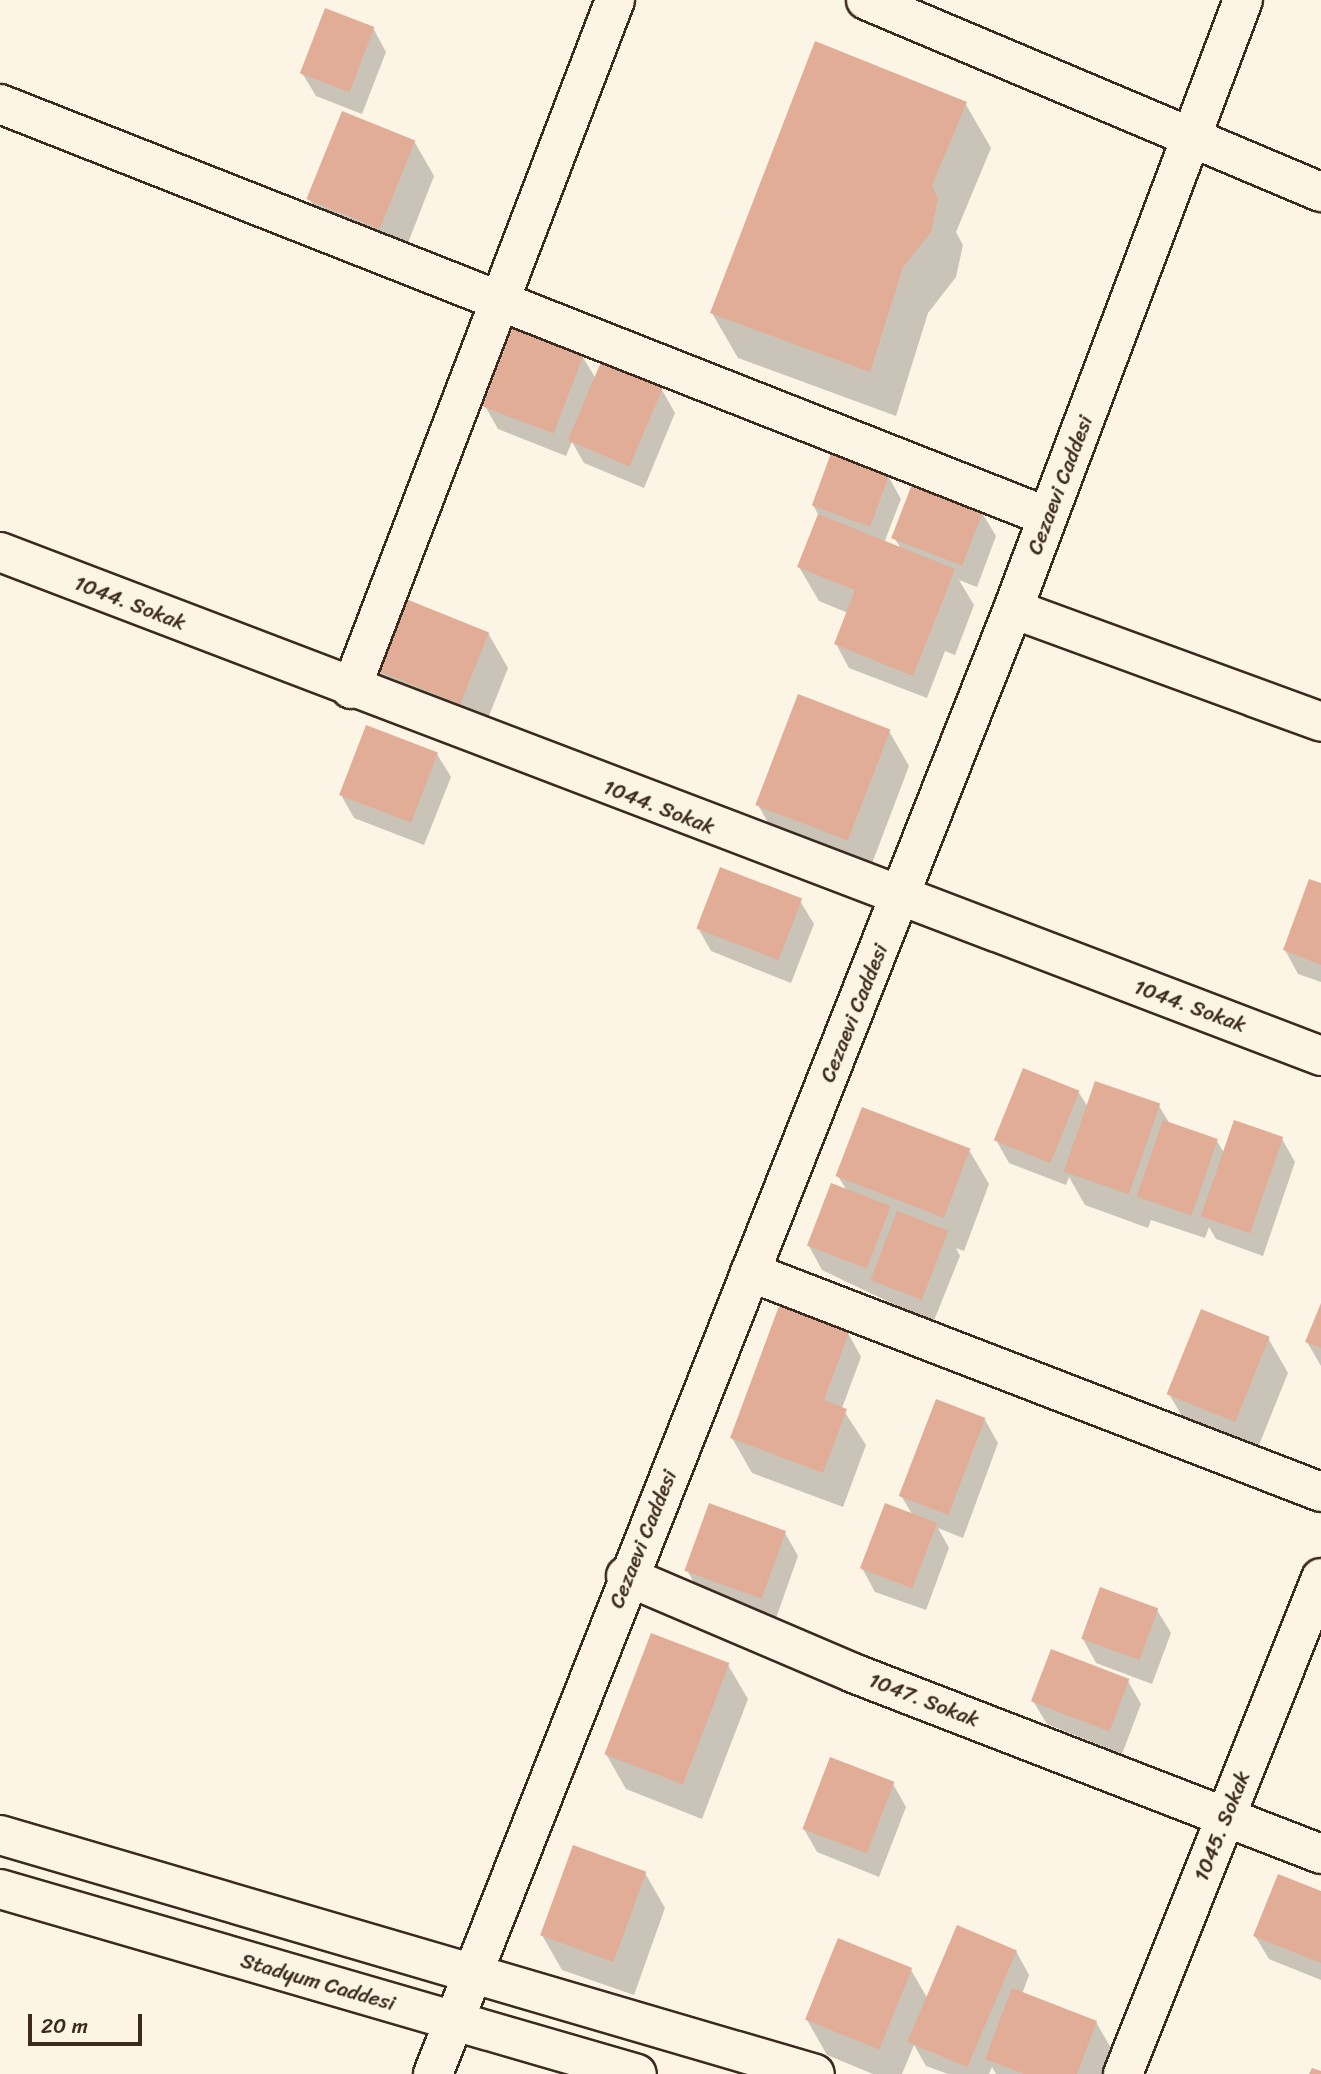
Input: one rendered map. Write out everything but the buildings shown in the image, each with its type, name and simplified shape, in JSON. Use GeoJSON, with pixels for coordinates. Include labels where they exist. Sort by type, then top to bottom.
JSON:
{"type":"FeatureCollection","features":[{"type":"Feature","properties":{"kind":"street"},"geometry":{"type":"LineString","coordinates":[[351,689],[498,299],[615,0]]}},
{"type":"Feature","properties":{"kind":"street"},"geometry":{"type":"LineString","coordinates":[[866,0],[1190,140],[1321,192]]}},
{"type":"Feature","properties":{"kind":"street","name":"Cezaevi Caddesi"},"geometry":{"type":"LineString","coordinates":[[433,2074],[626,1576],[750,1272],[1013,609],[1243,0]]}},
{"type":"Feature","properties":{"kind":"street"},"geometry":{"type":"LineString","coordinates":[[0,104],[1048,517]]}},
{"type":"Feature","properties":{"kind":"street","name":"1044. Sokak"},"geometry":{"type":"LineString","coordinates":[[0,552],[351,689],[1321,1056]]}},
{"type":"Feature","properties":{"kind":"street"},"geometry":{"type":"LineString","coordinates":[[1013,609],[1321,722]]}},
{"type":"Feature","properties":{"kind":"street"},"geometry":{"type":"LineString","coordinates":[[750,1272],[1321,1492]]}},
{"type":"Feature","properties":{"kind":"street","name":"1047. Sokak"},"geometry":{"type":"LineString","coordinates":[[626,1576],[1225,1817],[1317,1843]]}},
{"type":"Feature","properties":{"kind":"street","name":"1045. Sokak"},"geometry":{"type":"LineString","coordinates":[[1123,2074],[1321,1578]]}},
{"type":"Feature","properties":{"kind":"street"},"geometry":{"type":"LineString","coordinates":[[0,1835],[815,2074]]}},
{"type":"Feature","properties":{"kind":"street","name":"Stadyum Caddesi"},"geometry":{"type":"LineString","coordinates":[[0,1889],[637,2074]]}}]}
